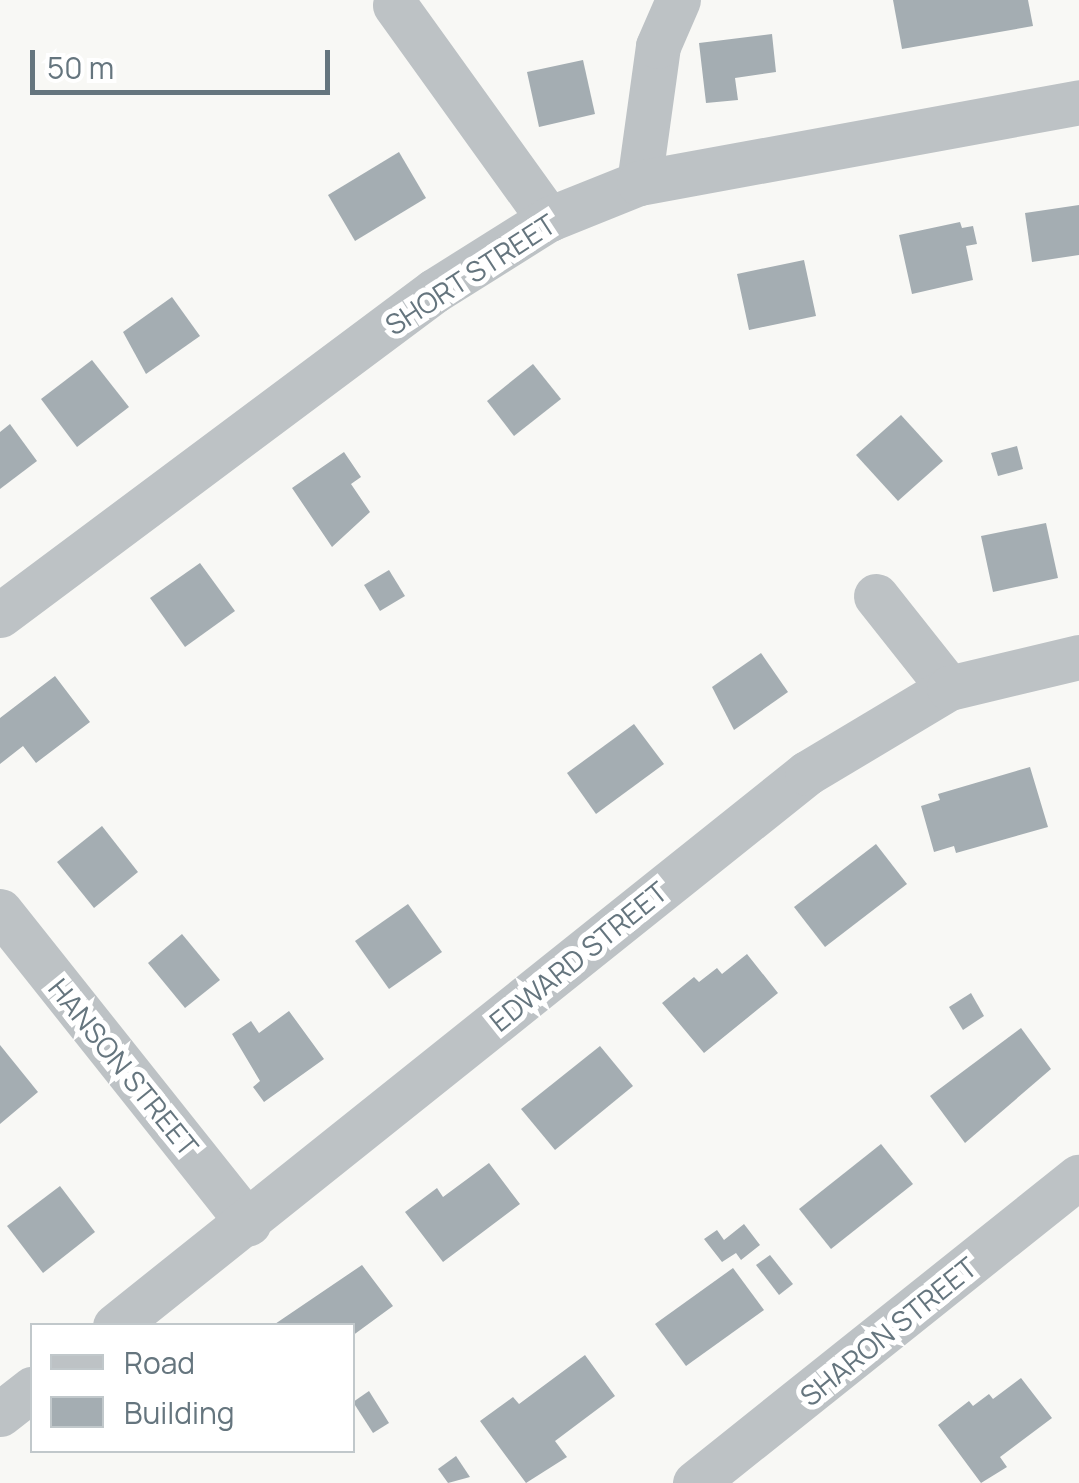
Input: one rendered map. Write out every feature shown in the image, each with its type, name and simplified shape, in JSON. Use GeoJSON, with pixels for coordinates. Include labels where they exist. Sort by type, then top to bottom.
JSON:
{"type":"FeatureCollection","features":[{"type":"Feature","properties":{"kind":"street"},"geometry":{"type":"LineString","coordinates":[[640,183],[658,46],[678,0]]}},
{"type":"Feature","properties":{"kind":"street"},"geometry":{"type":"LineString","coordinates":[[394,4],[550,219]]}},
{"type":"Feature","properties":{"kind":"street","name":"SHORT STREET"},"geometry":{"type":"LineString","coordinates":[[0,615],[434,292],[550,219],[640,183],[1079,102]]}},
{"type":"Feature","properties":{"kind":"street"},"geometry":{"type":"LineString","coordinates":[[876,596],[949,688]]}},
{"type":"Feature","properties":{"kind":"street","name":"EDWARD STREET"},"geometry":{"type":"LineString","coordinates":[[119,1323],[806,773],[949,688],[1079,657]]}},
{"type":"Feature","properties":{"kind":"street","name":"HANSON STREET"},"geometry":{"type":"LineString","coordinates":[[0,912],[248,1222]]}},
{"type":"Feature","properties":{"kind":"street","name":"SHARON STREET"},"geometry":{"type":"LineString","coordinates":[[695,1483],[1079,1177]]}},
{"type":"Feature","properties":{"kind":"street"},"geometry":{"type":"LineString","coordinates":[[0,1414],[30,1391]]}},
{"type":"Feature","properties":{"kind":"building"},"geometry":{"type":"Polygon","coordinates":[[[893,0],[1028,0],[1033,26],[902,49],[893,0]]]}},
{"type":"Feature","properties":{"kind":"building"},"geometry":{"type":"Polygon","coordinates":[[[772,34],[776,72],[735,78],[738,100],[706,103],[699,43],[772,34]]]}},
{"type":"Feature","properties":{"kind":"building"},"geometry":{"type":"Polygon","coordinates":[[[583,60],[595,114],[539,127],[527,72],[583,60]]]}},
{"type":"Feature","properties":{"kind":"building"},"geometry":{"type":"Polygon","coordinates":[[[399,152],[426,198],[355,241],[328,195],[399,152]]]}},
{"type":"Feature","properties":{"kind":"building"},"geometry":{"type":"Polygon","coordinates":[[[1079,205],[1079,255],[1032,262],[1025,213],[1079,205]]]}},
{"type":"Feature","properties":{"kind":"building"},"geometry":{"type":"Polygon","coordinates":[[[960,222],[962,228],[973,226],[977,244],[966,246],[973,280],[912,294],[899,235],[960,222]]]}},
{"type":"Feature","properties":{"kind":"building"},"geometry":{"type":"Polygon","coordinates":[[[804,260],[816,316],[749,330],[737,274],[804,260]]]}},
{"type":"Feature","properties":{"kind":"building"},"geometry":{"type":"Polygon","coordinates":[[[172,297],[200,336],[146,374],[123,332],[172,297]]]}},
{"type":"Feature","properties":{"kind":"building"},"geometry":{"type":"Polygon","coordinates":[[[92,360],[129,407],[77,447],[41,399],[92,360]]]}},
{"type":"Feature","properties":{"kind":"building"},"geometry":{"type":"Polygon","coordinates":[[[533,364],[561,399],[514,436],[487,401],[533,364]]]}},
{"type":"Feature","properties":{"kind":"building"},"geometry":{"type":"Polygon","coordinates":[[[901,415],[943,461],[898,501],[856,455],[901,415]]]}},
{"type":"Feature","properties":{"kind":"building"},"geometry":{"type":"Polygon","coordinates":[[[10,424],[37,461],[0,489],[0,432],[10,424]]]}},
{"type":"Feature","properties":{"kind":"building"},"geometry":{"type":"Polygon","coordinates":[[[1017,446],[1023,469],[998,476],[991,453],[1017,446]]]}},
{"type":"Feature","properties":{"kind":"building"},"geometry":{"type":"Polygon","coordinates":[[[344,452],[361,477],[351,484],[370,512],[332,547],[292,488],[344,452]]]}},
{"type":"Feature","properties":{"kind":"building"},"geometry":{"type":"Polygon","coordinates":[[[1046,523],[1058,578],[993,592],[981,536],[1046,523]]]}},
{"type":"Feature","properties":{"kind":"building"},"geometry":{"type":"Polygon","coordinates":[[[200,563],[235,611],[185,647],[150,598],[200,563]]]}},
{"type":"Feature","properties":{"kind":"building"},"geometry":{"type":"Polygon","coordinates":[[[389,570],[405,596],[380,611],[364,585],[389,570]]]}},
{"type":"Feature","properties":{"kind":"building"},"geometry":{"type":"Polygon","coordinates":[[[761,653],[788,692],[734,730],[712,687],[761,653]]]}},
{"type":"Feature","properties":{"kind":"building"},"geometry":{"type":"Polygon","coordinates":[[[55,676],[90,722],[36,763],[23,746],[0,764],[0,718],[55,676]]]}},
{"type":"Feature","properties":{"kind":"building"},"geometry":{"type":"Polygon","coordinates":[[[634,724],[664,764],[596,814],[567,773],[634,724]]]}},
{"type":"Feature","properties":{"kind":"building"},"geometry":{"type":"Polygon","coordinates":[[[1030,767],[1048,827],[956,853],[954,846],[934,852],[921,806],[940,800],[938,794],[1030,767]]]}},
{"type":"Feature","properties":{"kind":"building"},"geometry":{"type":"Polygon","coordinates":[[[102,826],[138,872],[94,908],[57,862],[102,826]]]}},
{"type":"Feature","properties":{"kind":"building"},"geometry":{"type":"Polygon","coordinates":[[[876,844],[907,884],[825,947],[794,907],[876,844]]]}},
{"type":"Feature","properties":{"kind":"building"},"geometry":{"type":"Polygon","coordinates":[[[408,904],[442,952],[389,989],[355,941],[408,904]]]}},
{"type":"Feature","properties":{"kind":"building"},"geometry":{"type":"Polygon","coordinates":[[[182,934],[220,980],[185,1008],[148,963],[182,934]]]}},
{"type":"Feature","properties":{"kind":"building"},"geometry":{"type":"Polygon","coordinates":[[[747,954],[778,993],[704,1053],[662,1003],[694,977],[699,982],[717,968],[722,974],[747,954]]]}},
{"type":"Feature","properties":{"kind":"building"},"geometry":{"type":"Polygon","coordinates":[[[971,993],[984,1016],[963,1030],[949,1007],[971,993]]]}},
{"type":"Feature","properties":{"kind":"building"},"geometry":{"type":"Polygon","coordinates":[[[289,1011],[324,1059],[264,1102],[253,1087],[260,1081],[232,1034],[251,1021],[259,1033],[289,1011]]]}},
{"type":"Feature","properties":{"kind":"building"},"geometry":{"type":"Polygon","coordinates":[[[1021,1028],[1051,1069],[965,1143],[930,1096],[1021,1028]]]}},
{"type":"Feature","properties":{"kind":"building"},"geometry":{"type":"Polygon","coordinates":[[[0,1045],[38,1092],[0,1124],[0,1045]]]}},
{"type":"Feature","properties":{"kind":"building"},"geometry":{"type":"Polygon","coordinates":[[[600,1046],[633,1086],[555,1150],[521,1109],[600,1046]]]}},
{"type":"Feature","properties":{"kind":"building"},"geometry":{"type":"Polygon","coordinates":[[[881,1144],[913,1184],[831,1249],[799,1209],[881,1144]]]}},
{"type":"Feature","properties":{"kind":"building"},"geometry":{"type":"Polygon","coordinates":[[[489,1163],[520,1204],[443,1262],[405,1212],[437,1188],[443,1197],[489,1163]]]}},
{"type":"Feature","properties":{"kind":"building"},"geometry":{"type":"Polygon","coordinates":[[[60,1186],[95,1232],[43,1273],[7,1226],[60,1186]]]}},
{"type":"Feature","properties":{"kind":"building"},"geometry":{"type":"Polygon","coordinates":[[[744,1224],[760,1245],[741,1260],[736,1253],[722,1262],[704,1239],[717,1230],[724,1240],[744,1224]]]}},
{"type":"Feature","properties":{"kind":"building"},"geometry":{"type":"Polygon","coordinates":[[[770,1255],[793,1284],[779,1295],[756,1265],[770,1255]]]}},
{"type":"Feature","properties":{"kind":"building"},"geometry":{"type":"Polygon","coordinates":[[[362,1265],[393,1306],[355,1334],[355,1323],[276,1323],[362,1265]]]}},
{"type":"Feature","properties":{"kind":"building"},"geometry":{"type":"Polygon","coordinates":[[[733,1268],[764,1310],[686,1366],[655,1324],[733,1268]]]}},
{"type":"Feature","properties":{"kind":"building"},"geometry":{"type":"Polygon","coordinates":[[[585,1355],[615,1396],[555,1441],[567,1457],[526,1483],[480,1421],[513,1397],[519,1404],[585,1355]]]}},
{"type":"Feature","properties":{"kind":"building"},"geometry":{"type":"Polygon","coordinates":[[[1021,1378],[1052,1418],[1000,1457],[1007,1467],[981,1483],[938,1425],[969,1401],[973,1406],[989,1394],[993,1399],[1021,1378]]]}},
{"type":"Feature","properties":{"kind":"building"},"geometry":{"type":"Polygon","coordinates":[[[369,1391],[389,1423],[373,1433],[355,1401],[369,1391]]]}},
{"type":"Feature","properties":{"kind":"building"},"geometry":{"type":"Polygon","coordinates":[[[456,1456],[470,1477],[448,1483],[438,1469],[456,1456]]]}}]}
